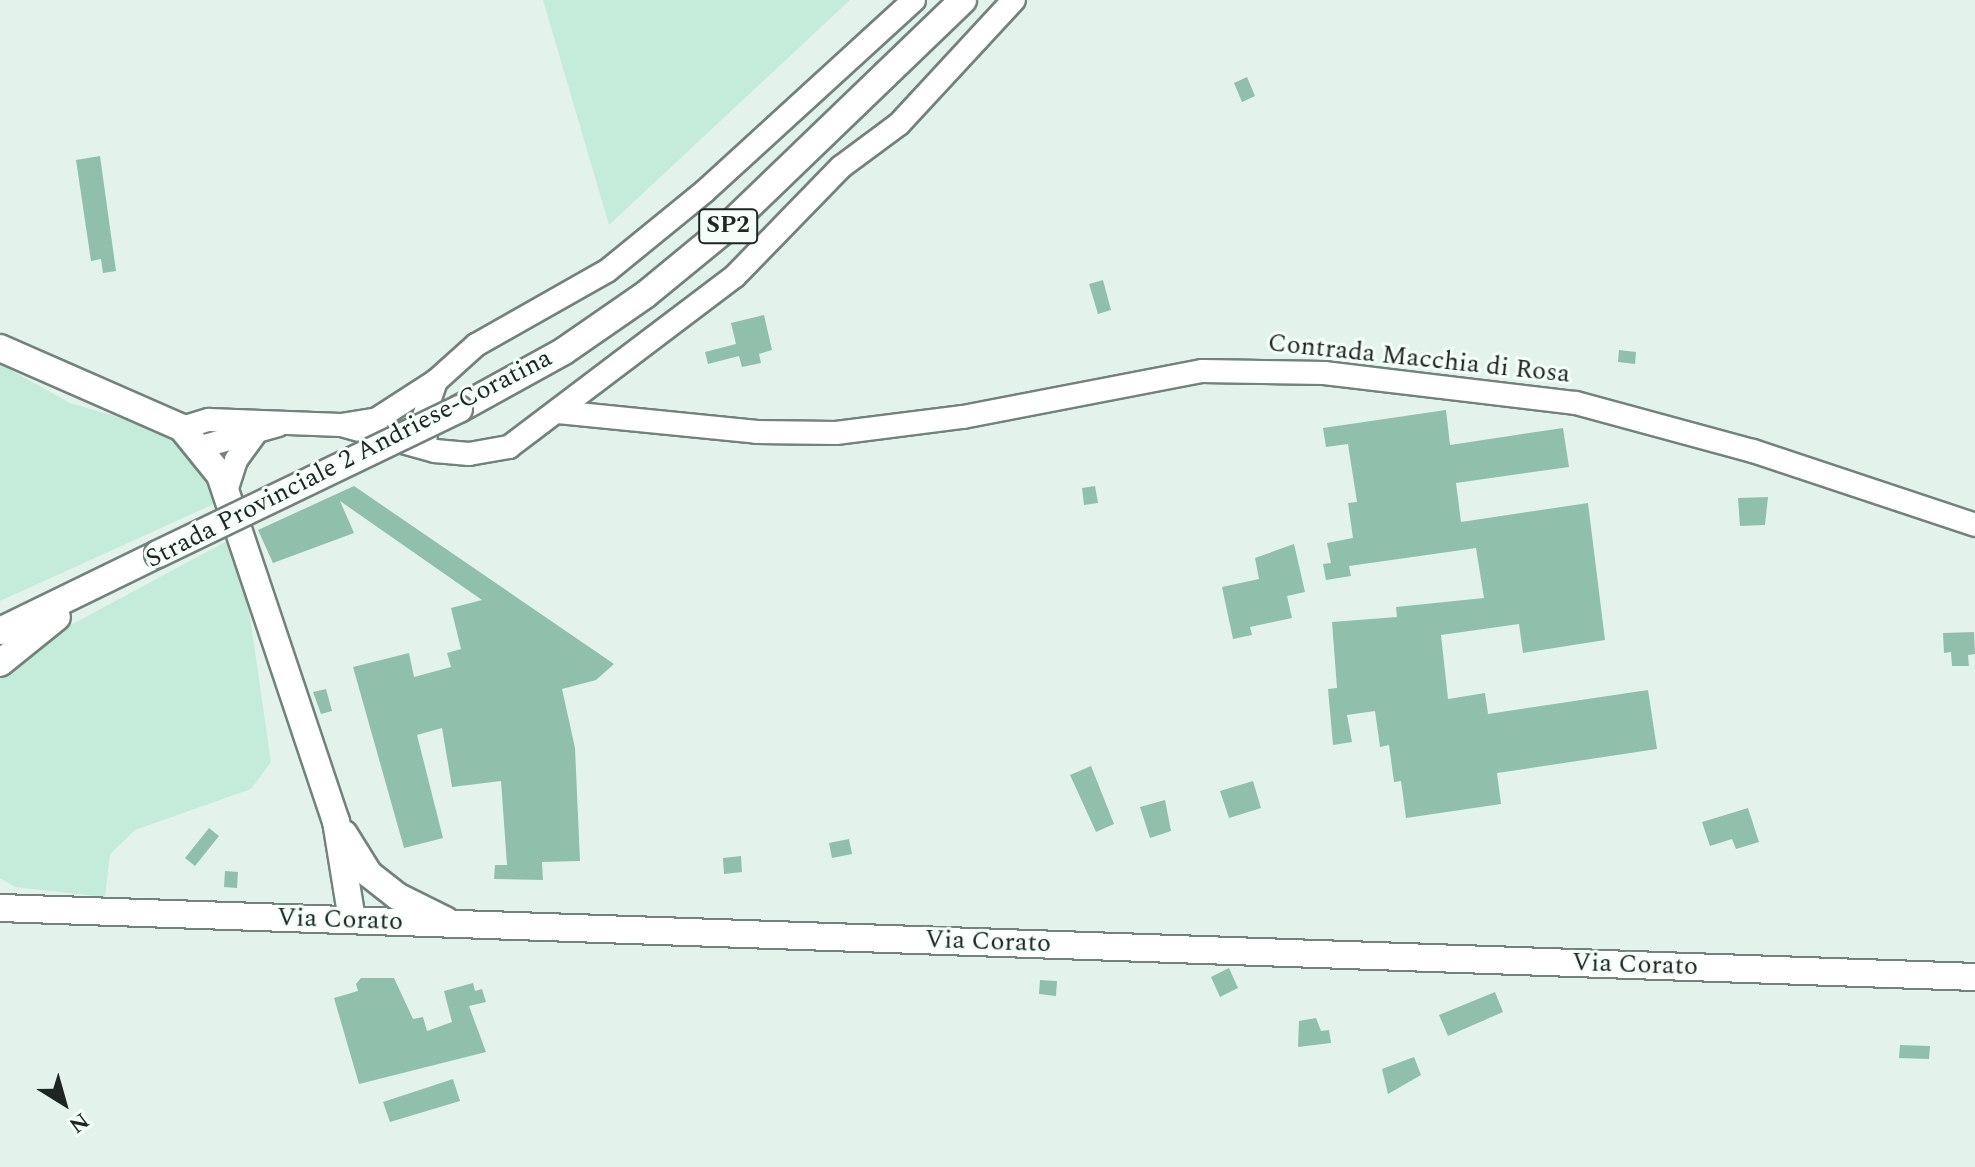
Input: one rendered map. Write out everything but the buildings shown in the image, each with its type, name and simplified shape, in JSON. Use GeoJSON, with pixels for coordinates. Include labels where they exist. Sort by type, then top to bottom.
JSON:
{"type":"FeatureCollection","features":[{"type":"Feature","properties":{"kind":"main road","name":"Strada Provinciale 2 Andriese-Coratina"},"geometry":{"type":"LineString","coordinates":[[0,631],[459,409],[564,351],[645,295],[723,231],[963,0]]}},
{"type":"Feature","properties":{"kind":"main road"},"geometry":{"type":"LineString","coordinates":[[0,348],[182,428],[201,447],[226,491],[336,821],[352,920]]}},
{"type":"Feature","properties":{"kind":"main road"},"geometry":{"type":"LineString","coordinates":[[0,663],[126,570]]}},
{"type":"Feature","properties":{"kind":"main road"},"geometry":{"type":"LineString","coordinates":[[0,611],[79,593]]}},
{"type":"Feature","properties":{"kind":"main road"},"geometry":{"type":"LineString","coordinates":[[336,821],[369,874],[397,896],[452,924]]}},
{"type":"Feature","properties":{"kind":"main road"},"geometry":{"type":"LineString","coordinates":[[352,920],[369,894],[369,874]]}},
{"type":"Feature","properties":{"kind":"main road","name":"Via Corato"},"geometry":{"type":"LineString","coordinates":[[0,908],[1975,977]]}},
{"type":"Feature","properties":{"kind":"street"},"geometry":{"type":"LineString","coordinates":[[182,428],[209,420],[341,425],[377,419],[436,381],[476,345],[607,271],[716,181],[914,0]]}},
{"type":"Feature","properties":{"kind":"street"},"geometry":{"type":"LineString","coordinates":[[341,425],[435,451],[469,454],[509,447],[735,276],[841,167],[899,124],[1014,0]]}},
{"type":"Feature","properties":{"kind":"street","name":"Contrada Macchia di Rosa"},"geometry":{"type":"LineString","coordinates":[[558,412],[757,432],[836,433],[963,417],[1202,371],[1324,373],[1576,403],[1753,451],[1975,525]]}},
{"type":"Feature","properties":{"kind":"street"},"geometry":{"type":"LineString","coordinates":[[435,451],[420,428],[436,381]]}},
{"type":"Feature","properties":{"kind":"street"},"geometry":{"type":"LineString","coordinates":[[201,447],[254,435],[283,423]]}},
{"type":"Feature","properties":{"kind":"street"},"geometry":{"type":"LineString","coordinates":[[226,491],[236,460],[254,435]]}},
{"type":"Feature","properties":{"kind":"green space"},"geometry":{"type":"Polygon","coordinates":[[[543,0],[850,0],[609,225],[543,0]]]}},
{"type":"Feature","properties":{"kind":"green space"},"geometry":{"type":"Polygon","coordinates":[[[0,364],[70,403],[165,431],[200,462],[216,503],[0,601],[0,364]]]}},
{"type":"Feature","properties":{"kind":"green space"},"geometry":{"type":"Polygon","coordinates":[[[227,541],[245,583],[271,762],[251,789],[135,830],[110,854],[105,897],[15,887],[0,878],[0,669],[15,655],[227,541]]]}}]}
